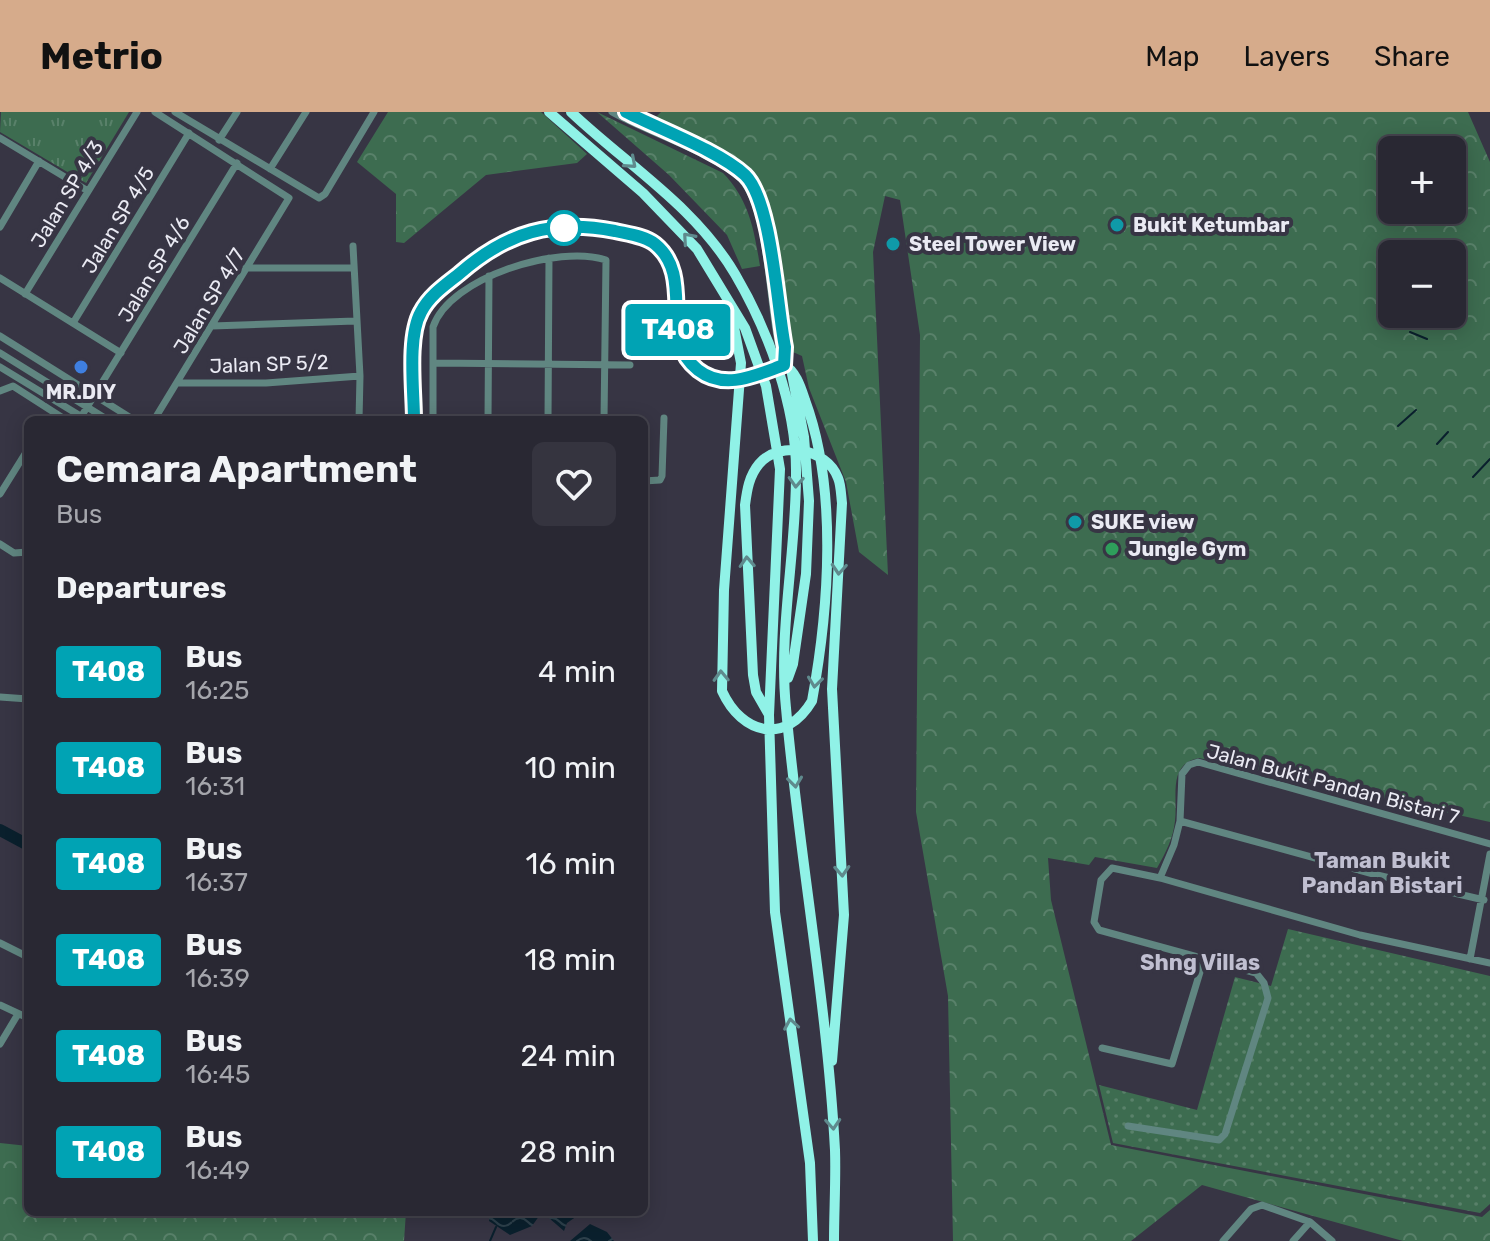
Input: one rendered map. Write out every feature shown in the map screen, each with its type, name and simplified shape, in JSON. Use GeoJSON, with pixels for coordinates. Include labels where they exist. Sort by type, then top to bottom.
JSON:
{"type":"FeatureCollection","features":[{"type":"Feature","properties":{"kind":"highway"},"geometry":{"type":"LineString","coordinates":[[549,112],[673,221],[719,280],[745,328],[766,386],[780,469],[769,715],[775,912],[810,1163],[813,1241]]}},
{"type":"Feature","properties":{"kind":"highway"},"geometry":{"type":"LineString","coordinates":[[571,112],[684,210],[711,240],[735,274],[772,356],[793,434],[797,470],[785,705],[830,1087],[835,1152],[834,1241]]}},
{"type":"Feature","properties":{"kind":"highway"},"geometry":{"type":"LineString","coordinates":[[719,280],[738,336],[741,363],[724,590],[722,691],[728,705],[743,721],[773,730],[794,724],[812,701],[827,518],[817,432],[799,384],[784,365]]}},
{"type":"Feature","properties":{"kind":"highway"},"geometry":{"type":"LineString","coordinates":[[785,688],[793,664],[809,537],[808,467],[792,373]]}},
{"type":"Feature","properties":{"kind":"highway"},"geometry":{"type":"LineString","coordinates":[[769,715],[756,692],[753,675],[745,505],[750,478],[761,462],[775,452],[817,455],[829,462],[838,478],[842,503],[832,689],[844,915],[830,1087]]}},
{"type":"Feature","properties":{"kind":"street","name":"Jalan SP 4/3"},"geometry":{"type":"LineString","coordinates":[[25,294],[137,112]]}},
{"type":"Feature","properties":{"kind":"street"},"geometry":{"type":"LineString","coordinates":[[155,112],[237,163]]}},
{"type":"Feature","properties":{"kind":"street"},"geometry":{"type":"LineString","coordinates":[[175,112],[319,198],[325,194],[374,112]]}},
{"type":"Feature","properties":{"kind":"street"},"geometry":{"type":"LineString","coordinates":[[219,140],[237,112]]}},
{"type":"Feature","properties":{"kind":"street"},"geometry":{"type":"LineString","coordinates":[[270,169],[306,112]]}},
{"type":"Feature","properties":{"kind":"street"},"geometry":{"type":"LineString","coordinates":[[612,112],[726,168],[746,186],[764,240],[784,365]]}},
{"type":"Feature","properties":{"kind":"street"},"geometry":{"type":"LineString","coordinates":[[626,112],[728,163],[751,182],[770,237],[785,347],[784,365]]}},
{"type":"Feature","properties":{"kind":"street","name":"Jalan SP 4/5"},"geometry":{"type":"LineString","coordinates":[[73,323],[189,133]]}},
{"type":"Feature","properties":{"kind":"street"},"geometry":{"type":"LineString","coordinates":[[0,138],[88,191]]}},
{"type":"Feature","properties":{"kind":"street"},"geometry":{"type":"LineString","coordinates":[[0,227],[39,161]]}},
{"type":"Feature","properties":{"kind":"street","name":"Jalan SP 4/7"},"geometry":{"type":"LineString","coordinates":[[157,416],[289,198],[237,163]]}},
{"type":"Feature","properties":{"kind":"street","name":"Jalan SP 4/6"},"geometry":{"type":"LineString","coordinates":[[84,416],[237,163]]}},
{"type":"Feature","properties":{"kind":"street"},"geometry":{"type":"LineString","coordinates":[[414,416],[415,326],[422,310],[432,296],[493,246],[542,229],[600,228],[653,242],[669,258],[677,278],[678,334],[684,355],[699,371],[716,378],[739,381],[784,365]]}},
{"type":"Feature","properties":{"kind":"street"},"geometry":{"type":"LineString","coordinates":[[353,246],[359,416]]}},
{"type":"Feature","properties":{"kind":"street"},"geometry":{"type":"LineString","coordinates":[[548,416],[549,258]]}},
{"type":"Feature","properties":{"kind":"street"},"geometry":{"type":"LineString","coordinates":[[433,416],[433,327],[436,316],[489,276],[549,258],[606,260],[604,416]]}},
{"type":"Feature","properties":{"kind":"street"},"geometry":{"type":"LineString","coordinates":[[246,268],[354,268]]}},
{"type":"Feature","properties":{"kind":"street"},"geometry":{"type":"LineString","coordinates":[[488,416],[489,276]]}},
{"type":"Feature","properties":{"kind":"street"},"geometry":{"type":"LineString","coordinates":[[0,278],[121,353]]}},
{"type":"Feature","properties":{"kind":"street"},"geometry":{"type":"LineString","coordinates":[[212,326],[355,321]]}},
{"type":"Feature","properties":{"kind":"street"},"geometry":{"type":"LineString","coordinates":[[0,336],[127,416]]}},
{"type":"Feature","properties":{"kind":"street"},"geometry":{"type":"LineString","coordinates":[[0,353],[100,416]]}},
{"type":"Feature","properties":{"kind":"street"},"geometry":{"type":"LineString","coordinates":[[434,363],[630,365]]}},
{"type":"Feature","properties":{"kind":"street"},"geometry":{"type":"LineString","coordinates":[[0,367],[81,416]]}},
{"type":"Feature","properties":{"kind":"street","name":"Jalan SP 5/2"},"geometry":{"type":"LineString","coordinates":[[178,383],[266,383],[360,376]]}},
{"type":"Feature","properties":{"kind":"street"},"geometry":{"type":"LineString","coordinates":[[0,391],[13,386],[59,416]]}},
{"type":"Feature","properties":{"kind":"street"},"geometry":{"type":"LineString","coordinates":[[48,416],[51,411]]}},
{"type":"Feature","properties":{"kind":"street"},"geometry":{"type":"LineString","coordinates":[[648,481],[660,480],[662,476],[664,418]]}},
{"type":"Feature","properties":{"kind":"street"},"geometry":{"type":"LineString","coordinates":[[0,494],[24,455]]}},
{"type":"Feature","properties":{"kind":"street"},"geometry":{"type":"LineString","coordinates":[[0,544],[14,553],[24,552]]}},
{"type":"Feature","properties":{"kind":"street"},"geometry":{"type":"LineString","coordinates":[[0,697],[24,699]]}},
{"type":"Feature","properties":{"kind":"street","name":"Jalan Bukit Pandan Bistari 7"},"geometry":{"type":"LineString","coordinates":[[1160,878],[1180,821],[1182,774],[1189,765],[1198,762],[1490,844]]}},
{"type":"Feature","properties":{"kind":"street"},"geometry":{"type":"LineString","coordinates":[[1180,821],[1377,875],[1484,900]]}},
{"type":"Feature","properties":{"kind":"street"},"geometry":{"type":"LineString","coordinates":[[1470,959],[1484,900],[1490,854]]}},
{"type":"Feature","properties":{"kind":"street"},"geometry":{"type":"LineString","coordinates":[[1128,1126],[1219,1140],[1225,1134],[1268,998],[1264,983],[1256,973],[1106,934],[1097,928],[1094,922],[1101,880],[1110,869],[1160,878],[1311,923],[1490,963]]}},
{"type":"Feature","properties":{"kind":"street"},"geometry":{"type":"LineString","coordinates":[[0,943],[24,955]]}},
{"type":"Feature","properties":{"kind":"street"},"geometry":{"type":"LineString","coordinates":[[1102,1048],[1172,1064],[1204,959]]}},
{"type":"Feature","properties":{"kind":"street"},"geometry":{"type":"LineString","coordinates":[[0,1005],[24,1016]]}},
{"type":"Feature","properties":{"kind":"street"},"geometry":{"type":"LineString","coordinates":[[0,1044],[18,1014]]}},
{"type":"Feature","properties":{"kind":"street"},"geometry":{"type":"LineString","coordinates":[[1223,1241],[1257,1205],[1285,1210],[1310,1222],[1332,1241]]}},
{"type":"Feature","properties":{"kind":"street"},"geometry":{"type":"LineString","coordinates":[[1293,1241],[1310,1222]]}},
{"type":"Feature","properties":{"kind":"green space"},"geometry":{"type":"Polygon","coordinates":[[[1,112],[129,112],[86,183],[0,132],[1,112]]]}},
{"type":"Feature","properties":{"kind":"green space"},"geometry":{"type":"Polygon","coordinates":[[[388,112],[541,112],[587,154],[577,163],[486,175],[404,243],[396,242],[396,194],[357,162],[388,112]]]}},
{"type":"Feature","properties":{"kind":"green space"},"geometry":{"type":"Polygon","coordinates":[[[597,112],[723,173],[745,205],[753,227],[760,266],[742,269],[727,235],[669,175],[597,112]]]}},
{"type":"Feature","properties":{"kind":"green space"},"geometry":{"type":"Polygon","coordinates":[[[661,112],[1468,112],[1490,162],[1490,822],[1199,758],[1189,761],[1178,774],[1174,828],[1157,868],[1095,857],[1089,865],[1048,858],[1051,900],[1111,1145],[1482,1217],[1490,1210],[1490,1241],[1403,1241],[1202,1185],[1131,1241],[953,1241],[948,996],[916,812],[920,335],[900,200],[885,196],[873,252],[888,575],[859,552],[846,482],[809,388],[802,356],[793,352],[778,281],[776,234],[755,177],[653,120],[661,112]]]}},
{"type":"Feature","properties":{"kind":"green space"},"geometry":{"type":"Polygon","coordinates":[[[1288,929],[1490,976],[1490,1204],[1480,1213],[1113,1143],[1099,1085],[1197,1110],[1235,977],[1271,986],[1288,929]]]}},
{"type":"Feature","properties":{"kind":"green space"},"geometry":{"type":"Polygon","coordinates":[[[0,1143],[24,1146],[24,1216],[406,1216],[404,1241],[0,1241],[0,1143]]]}},
{"type":"Feature","properties":{"kind":"water"},"geometry":{"type":"Polygon","coordinates":[[[490,1216],[539,1216],[532,1226],[510,1235],[489,1221],[490,1216]]]}},
{"type":"Feature","properties":{"kind":"water"},"geometry":{"type":"Polygon","coordinates":[[[547,1216],[577,1216],[567,1223],[564,1231],[547,1216]]]}},
{"type":"Feature","properties":{"kind":"water"},"geometry":{"type":"Polygon","coordinates":[[[590,1224],[607,1232],[614,1241],[570,1241],[590,1224]]]}},
{"type":"Feature","properties":{"kind":"waterway"},"geometry":{"type":"LineString","coordinates":[[1410,332],[1427,339]]}},
{"type":"Feature","properties":{"kind":"waterway"},"geometry":{"type":"LineString","coordinates":[[1398,426],[1416,410]]}},
{"type":"Feature","properties":{"kind":"waterway"},"geometry":{"type":"LineString","coordinates":[[1437,444],[1448,432]]}},
{"type":"Feature","properties":{"kind":"waterway"},"geometry":{"type":"LineString","coordinates":[[1473,477],[1490,459]]}},
{"type":"Feature","properties":{"kind":"waterway"},"geometry":{"type":"LineString","coordinates":[[0,830],[24,843]]}},
{"type":"Feature","properties":{"kind":"waterway"},"geometry":{"type":"LineString","coordinates":[[490,1241],[496,1227]]}},
{"type":"Feature","properties":{"kind":"bus line","name":"T408"},"geometry":{"type":"LineString","coordinates":[[414,416],[415,326],[422,310],[432,296],[493,246],[542,229],[600,228],[653,242],[669,258],[677,278],[678,334],[684,355],[690,364],[707,376],[739,381],[784,365],[786,355],[773,278],[770,237],[751,182],[728,163],[626,112]]}},
{"type":"Feature","properties":{"kind":"place","name":"Bukit Ketumbar"},"geometry":{"type":"Point","coordinates":[1117,225]}},
{"type":"Feature","properties":{"kind":"place","name":"Steel Tower View"},"geometry":{"type":"Point","coordinates":[893,244]}},
{"type":"Feature","properties":{"kind":"place","name":"MR.DIY"},"geometry":{"type":"Point","coordinates":[81,367]}},
{"type":"Feature","properties":{"kind":"place","name":"SUKE view"},"geometry":{"type":"Point","coordinates":[1075,522]}},
{"type":"Feature","properties":{"kind":"place","name":"Jungle Gym"},"geometry":{"type":"Point","coordinates":[1112,549]}},
{"type":"Feature","properties":{"kind":"district","name":"Taman Bukit Pandan Bistari"},"geometry":{"type":"Point","coordinates":[1382,872]}},
{"type":"Feature","properties":{"kind":"district","name":"Shng Villas"},"geometry":{"type":"Point","coordinates":[1200,962]}}]}
